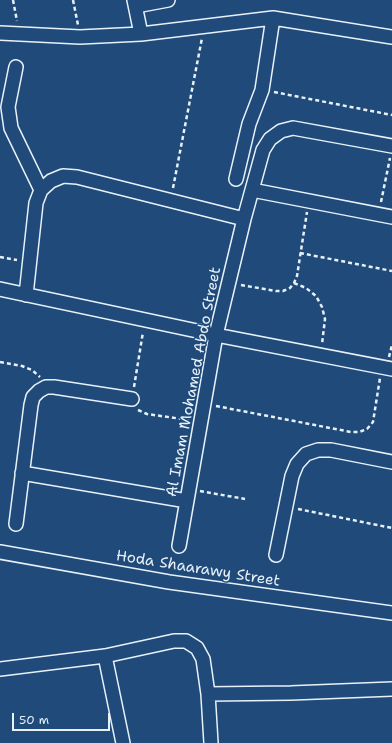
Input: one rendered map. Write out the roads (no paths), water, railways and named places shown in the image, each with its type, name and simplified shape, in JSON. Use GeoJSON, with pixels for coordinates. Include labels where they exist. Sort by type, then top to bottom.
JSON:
{"type":"FeatureCollection","features":[{"type":"Feature","properties":{"kind":"street"},"geometry":{"type":"LineString","coordinates":[[141,34],[135,3],[168,0]]}},
{"type":"Feature","properties":{"kind":"street"},"geometry":{"type":"LineString","coordinates":[[236,179],[249,124],[262,90],[273,18]]}},
{"type":"Feature","properties":{"kind":"street"},"geometry":{"type":"LineString","coordinates":[[0,33],[80,37],[141,34],[273,18],[392,37]]}},
{"type":"Feature","properties":{"kind":"street"},"geometry":{"type":"LineString","coordinates":[[16,67],[8,107],[11,128],[41,190]]}},
{"type":"Feature","properties":{"kind":"street","name":"Al Imam Mohamed Abdo Street"},"geometry":{"type":"LineString","coordinates":[[179,546],[216,335],[244,219],[263,150],[270,139],[281,131],[293,128],[391,152]]}},
{"type":"Feature","properties":{"kind":"street"},"geometry":{"type":"LineString","coordinates":[[26,294],[36,203],[41,190],[51,181],[63,176],[70,176],[244,219]]}},
{"type":"Feature","properties":{"kind":"street"},"geometry":{"type":"LineString","coordinates":[[252,190],[392,217]]}},
{"type":"Feature","properties":{"kind":"street"},"geometry":{"type":"LineString","coordinates":[[0,289],[216,335],[387,368]]}},
{"type":"Feature","properties":{"kind":"street"},"geometry":{"type":"LineString","coordinates":[[16,524],[32,401],[39,391],[46,387],[132,399]]}},
{"type":"Feature","properties":{"kind":"street"},"geometry":{"type":"LineString","coordinates":[[276,555],[294,470],[306,454],[318,450],[331,450],[392,462]]}},
{"type":"Feature","properties":{"kind":"street"},"geometry":{"type":"LineString","coordinates":[[22,473],[188,495]]}},
{"type":"Feature","properties":{"kind":"street","name":"Hoda Shaarawy Street"},"geometry":{"type":"LineString","coordinates":[[0,552],[169,582],[392,613]]}},
{"type":"Feature","properties":{"kind":"street"},"geometry":{"type":"LineString","coordinates":[[0,669],[105,656],[174,641],[186,641],[197,648],[203,659],[208,694],[211,743]]}},
{"type":"Feature","properties":{"kind":"street"},"geometry":{"type":"LineString","coordinates":[[105,656],[123,743]]}},
{"type":"Feature","properties":{"kind":"street"},"geometry":{"type":"LineString","coordinates":[[208,694],[291,693],[392,689]]}}]}
